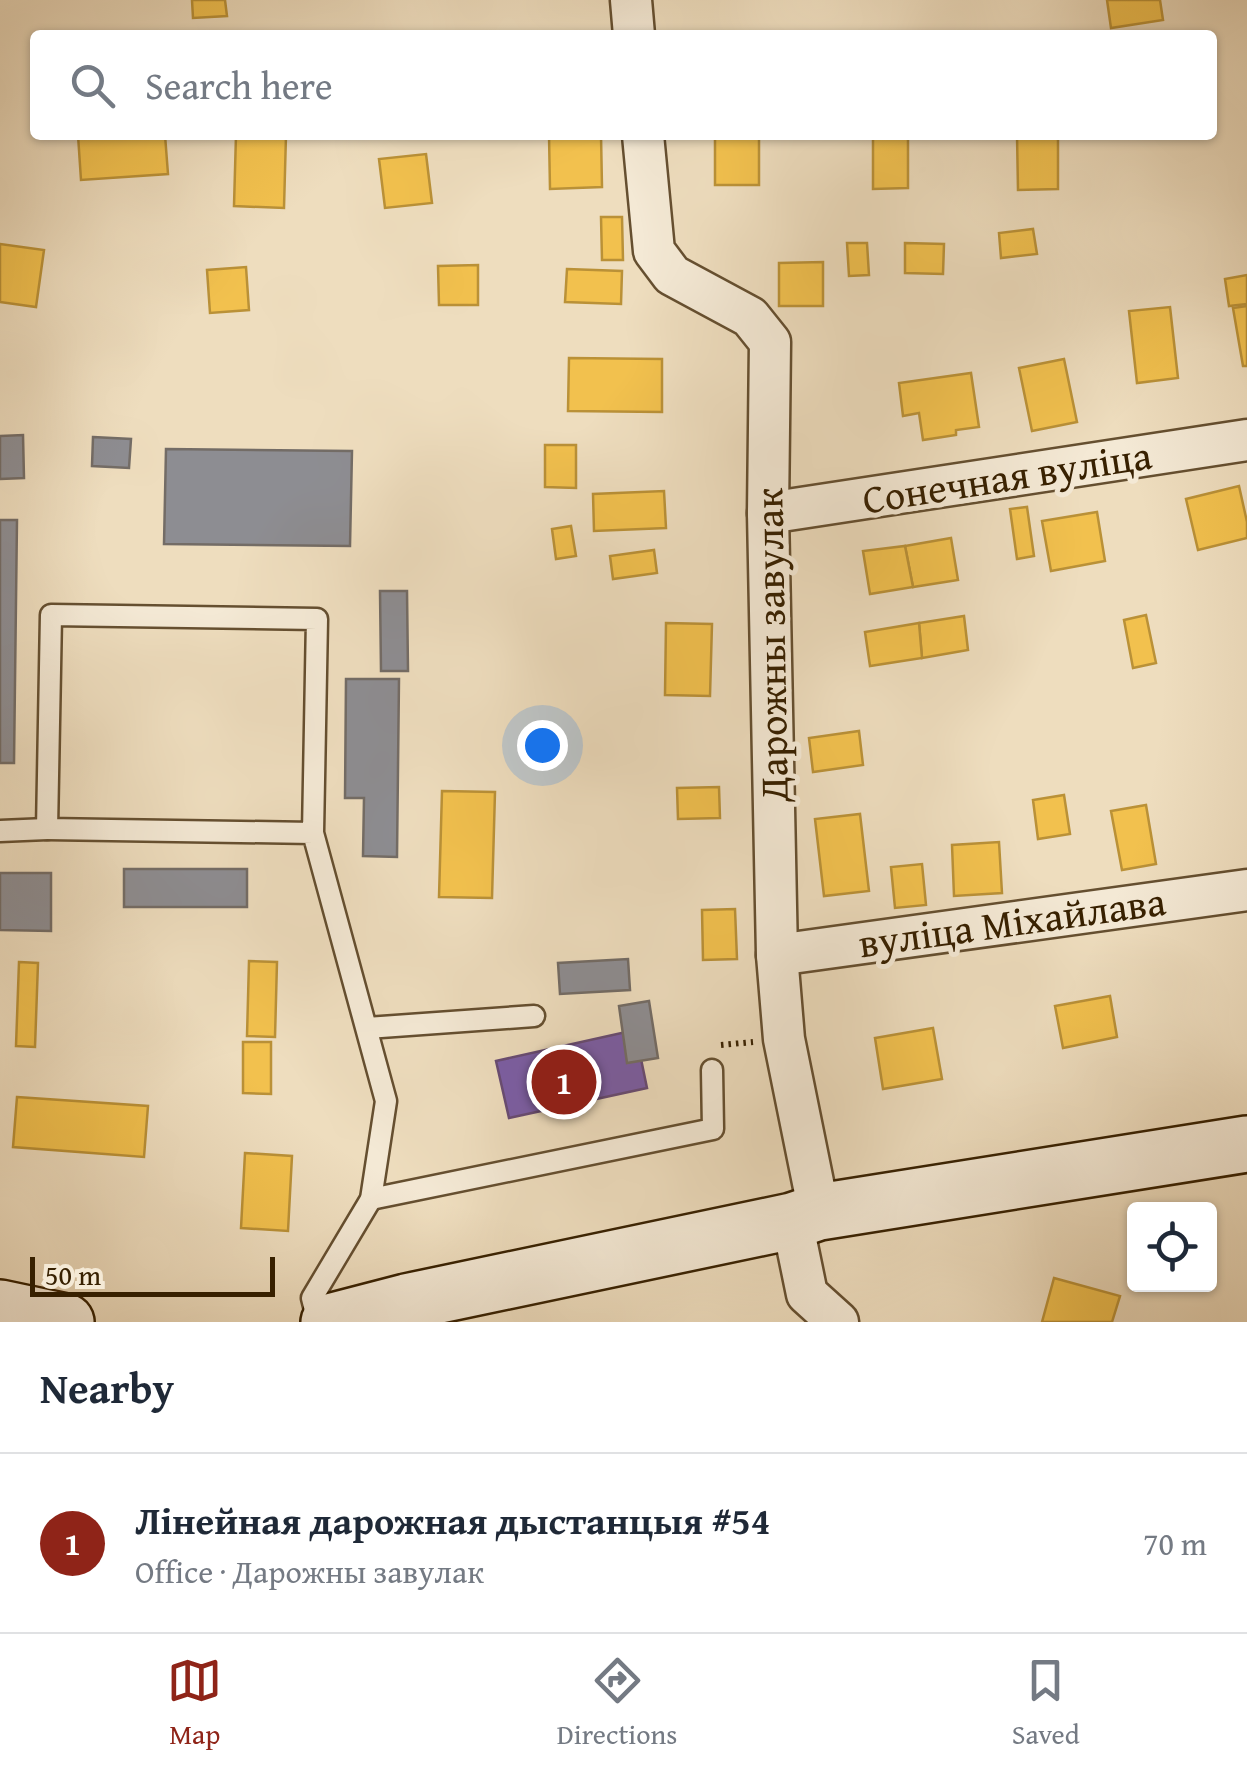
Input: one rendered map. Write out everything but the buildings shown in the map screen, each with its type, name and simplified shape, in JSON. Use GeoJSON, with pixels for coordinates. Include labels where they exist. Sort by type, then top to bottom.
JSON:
{"type":"FeatureCollection","features":[{"type":"Feature","properties":{"kind":"street"},"geometry":{"type":"LineString","coordinates":[[631,0],[634,30]]}},
{"type":"Feature","properties":{"kind":"street","name":"Дарожны завулак"},"geometry":{"type":"LineString","coordinates":[[643,140],[654,252],[672,275],[750,317],[770,342],[768,514],[777,955],[805,1216],[807,1294],[838,1322]]}},
{"type":"Feature","properties":{"kind":"street","name":"Сонечная вуліца"},"geometry":{"type":"LineString","coordinates":[[768,514],[1247,440]]}},
{"type":"Feature","properties":{"kind":"street","name":"вуліца Міхайлава"},"geometry":{"type":"LineString","coordinates":[[777,955],[1247,890]]}},
{"type":"Feature","properties":{"kind":"street"},"geometry":{"type":"LineString","coordinates":[[329,1322],[805,1216],[1247,1144]]}},
{"type":"Feature","properties":{"kind":"street"},"geometry":{"type":"LineString","coordinates":[[0,1308],[66,1322]]}},
{"type":"Feature","properties":{"kind":"lane"},"geometry":{"type":"LineString","coordinates":[[47,829],[51,615],[317,619],[313,833],[386,1101],[372,1198],[312,1298],[318,1322]]}},
{"type":"Feature","properties":{"kind":"lane"},"geometry":{"type":"LineString","coordinates":[[0,831],[313,833]]}},
{"type":"Feature","properties":{"kind":"lane"},"geometry":{"type":"LineString","coordinates":[[366,1028],[534,1016]]}},
{"type":"Feature","properties":{"kind":"lane"},"geometry":{"type":"LineString","coordinates":[[372,1198],[712,1129],[712,1070]]}},
{"type":"Feature","properties":{"kind":"path"},"geometry":{"type":"LineString","coordinates":[[712,1070],[718,1045],[784,1039]]}},
{"type":"Feature","properties":{"kind":"place","name":"Лінейная дарожная дыстанцыя #54"},"geometry":{"type":"Point","coordinates":[564,1082]}}]}
